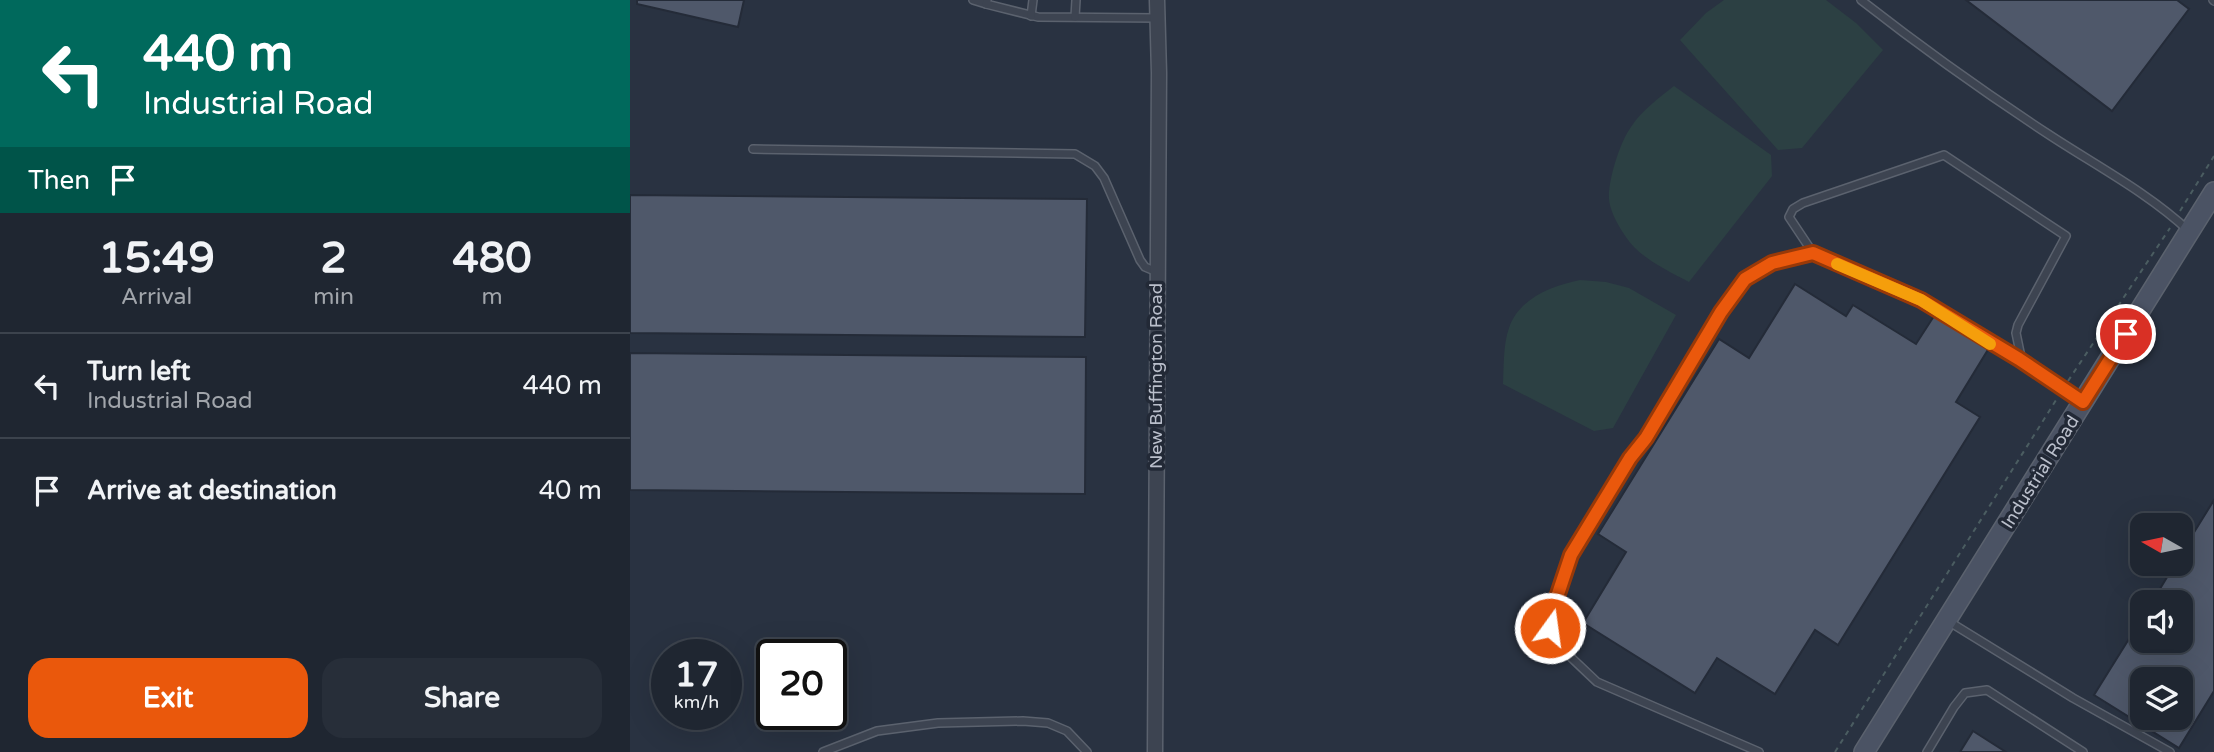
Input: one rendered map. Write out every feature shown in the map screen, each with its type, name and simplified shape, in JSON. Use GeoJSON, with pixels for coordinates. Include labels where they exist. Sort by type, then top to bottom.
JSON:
{"type":"FeatureCollection","features":[{"type":"Feature","properties":{"kind":"main road","name":"Industrial Road"},"geometry":{"type":"LineString","coordinates":[[1864,752],[2083,402],[2183,225],[2214,192]]}},
{"type":"Feature","properties":{"kind":"street","name":"New Buffington Road"},"geometry":{"type":"LineString","coordinates":[[1155,752],[1159,73],[1157,0]]}},
{"type":"Feature","properties":{"kind":"lane"},"geometry":{"type":"LineString","coordinates":[[973,0],[1031,16],[1157,18]]}},
{"type":"Feature","properties":{"kind":"lane"},"geometry":{"type":"LineString","coordinates":[[1031,16],[1033,0]]}},
{"type":"Feature","properties":{"kind":"lane"},"geometry":{"type":"LineString","coordinates":[[1076,0],[1076,17]]}},
{"type":"Feature","properties":{"kind":"lane"},"geometry":{"type":"LineString","coordinates":[[1861,0],[1926,50],[2183,225]]}},
{"type":"Feature","properties":{"kind":"lane"},"geometry":{"type":"LineString","coordinates":[[753,149],[1075,154],[1095,166],[1104,178],[1140,260],[1145,267],[1157,272]]}},
{"type":"Feature","properties":{"kind":"lane"},"geometry":{"type":"LineString","coordinates":[[2022,362],[2016,334],[2018,325],[2066,236],[1944,155],[1803,203],[1793,209],[1789,217],[1813,253],[1921,300],[2083,402]]}},
{"type":"Feature","properties":{"kind":"lane"},"geometry":{"type":"LineString","coordinates":[[1759,752],[1597,682],[1557,644],[1550,628],[1552,612],[1571,555],[1630,458],[1646,438],[1721,312],[1745,279],[1772,263],[1813,253]]}},
{"type":"Feature","properties":{"kind":"lane"},"geometry":{"type":"LineString","coordinates":[[1947,620],[2073,698],[2170,752]]}},
{"type":"Feature","properties":{"kind":"lane"},"geometry":{"type":"LineString","coordinates":[[1927,752],[1965,693],[1987,690],[2083,752]]}},
{"type":"Feature","properties":{"kind":"lane"},"geometry":{"type":"LineString","coordinates":[[824,752],[877,731],[938,723],[1023,720],[1048,723],[1067,731],[1087,752]]}},
{"type":"Feature","properties":{"kind":"path"},"geometry":{"type":"LineString","coordinates":[[1835,752],[2063,388],[2148,263],[2183,225],[2214,156]]}},
{"type":"Feature","properties":{"kind":"green space"},"geometry":{"type":"Polygon","coordinates":[[[1724,0],[1826,0],[1856,23],[1883,50],[1802,148],[1778,150],[1680,40],[1706,13],[1724,0]]]}},
{"type":"Feature","properties":{"kind":"green space"},"geometry":{"type":"Polygon","coordinates":[[[1674,86],[1771,155],[1772,176],[1689,282],[1653,262],[1634,247],[1618,224],[1609,199],[1613,172],[1627,134],[1645,110],[1674,86]]]}},
{"type":"Feature","properties":{"kind":"green space"},"geometry":{"type":"Polygon","coordinates":[[[1580,280],[1606,282],[1629,288],[1676,315],[1613,428],[1594,431],[1503,384],[1506,341],[1509,328],[1520,309],[1528,301],[1548,290],[1580,280]]]}},
{"type":"Feature","properties":{"kind":"building"},"geometry":{"type":"Polygon","coordinates":[[[637,0],[744,0],[738,27],[637,4],[637,0]]]}},
{"type":"Feature","properties":{"kind":"building"},"geometry":{"type":"Polygon","coordinates":[[[1966,0],[2177,0],[2189,9],[2112,111],[1966,0]]]}},
{"type":"Feature","properties":{"kind":"building"},"geometry":{"type":"Polygon","coordinates":[[[630,195],[1087,199],[1085,337],[630,333],[630,195]]]}},
{"type":"Feature","properties":{"kind":"building"},"geometry":{"type":"Polygon","coordinates":[[[1795,284],[1846,316],[1853,305],[1916,344],[1934,316],[1989,348],[1956,402],[1980,417],[1838,645],[1815,630],[1775,694],[1717,658],[1695,693],[1583,623],[1626,552],[1598,534],[1719,339],[1749,358],[1795,284]]]}},
{"type":"Feature","properties":{"kind":"building"},"geometry":{"type":"Polygon","coordinates":[[[630,353],[1086,357],[1085,494],[630,490],[630,353]]]}},
{"type":"Feature","properties":{"kind":"building"},"geometry":{"type":"Polygon","coordinates":[[[2214,500],[2214,691],[2193,725],[2193,667],[2130,667],[2130,717],[2094,695],[2130,637],[2130,653],[2193,653],[2193,590],[2159,590],[2168,576],[2193,576],[2193,534],[2214,500]]]}},
{"type":"Feature","properties":{"kind":"building"},"geometry":{"type":"Polygon","coordinates":[[[2150,730],[2190,730],[2179,748],[2150,730]]]}},
{"type":"Feature","properties":{"kind":"building"},"geometry":{"type":"Polygon","coordinates":[[[1973,731],[2006,752],[1960,752],[1973,731]]]}},
{"type":"Feature","properties":{"kind":"slow traffic"},"geometry":{"type":"LineString","coordinates":[[1837,264],[1921,300],[1990,344]]}},
{"type":"Feature","properties":{"kind":"route"},"geometry":{"type":"LineString","coordinates":[[1550,628],[1552,612],[1571,555],[1630,458],[1646,438],[1721,312],[1745,279],[1772,263],[1813,253],[1921,300],[2019,359],[2083,402],[2126,334]]}}]}
